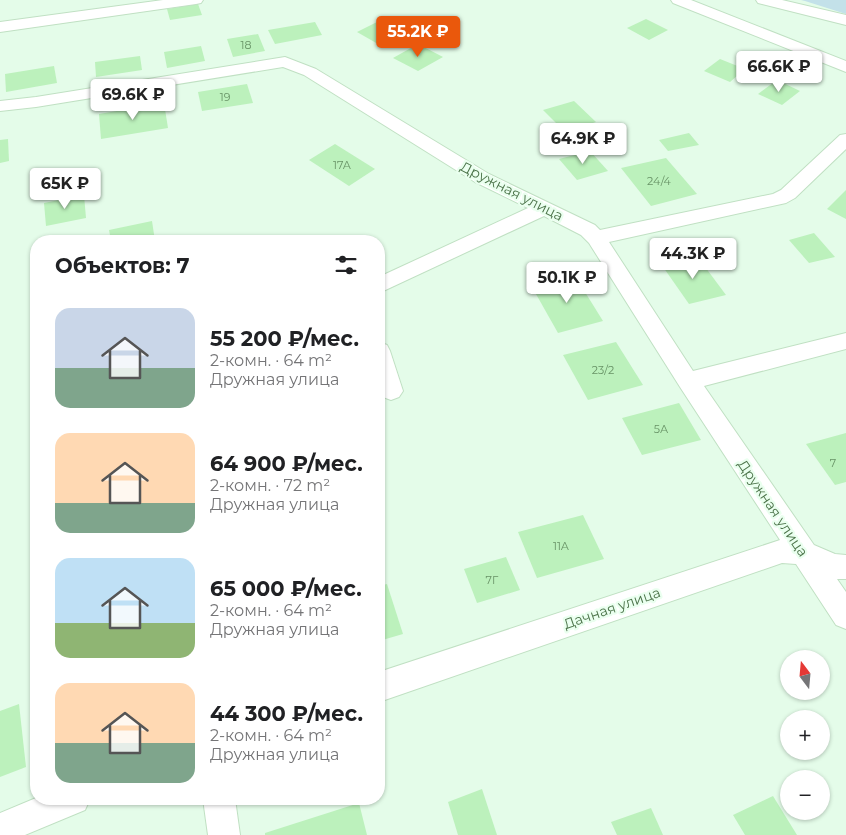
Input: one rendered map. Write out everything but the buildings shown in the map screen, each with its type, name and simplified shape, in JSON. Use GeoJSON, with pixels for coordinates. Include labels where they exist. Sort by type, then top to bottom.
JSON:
{"type":"FeatureCollection","features":[{"type":"Feature","properties":{"kind":"street"},"geometry":{"type":"LineString","coordinates":[[0,27],[196,0]]}},
{"type":"Feature","properties":{"kind":"street"},"geometry":{"type":"LineString","coordinates":[[678,0],[846,67]]}},
{"type":"Feature","properties":{"kind":"street"},"geometry":{"type":"LineString","coordinates":[[763,0],[846,20]]}},
{"type":"Feature","properties":{"kind":"street","name":"Дружная улица"},"geometry":{"type":"LineString","coordinates":[[0,106],[36,102],[285,62],[310,72],[482,178],[578,224],[596,238],[688,382],[846,616]]}},
{"type":"Feature","properties":{"kind":"street"},"geometry":{"type":"LineString","coordinates":[[596,238],[779,199],[788,194],[846,139]]}},
{"type":"Feature","properties":{"kind":"street"},"geometry":{"type":"LineString","coordinates":[[385,283],[545,208]]}},
{"type":"Feature","properties":{"kind":"street"},"geometry":{"type":"LineString","coordinates":[[688,382],[846,340]]}},
{"type":"Feature","properties":{"kind":"street"},"geometry":{"type":"LineString","coordinates":[[385,371],[391,391]]}},
{"type":"Feature","properties":{"kind":"street","name":"Дачная улица"},"geometry":{"type":"LineString","coordinates":[[385,685],[782,551],[802,553],[834,566],[846,567]]}},
{"type":"Feature","properties":{"kind":"street"},"geometry":{"type":"LineString","coordinates":[[0,829],[59,805]]}},
{"type":"Feature","properties":{"kind":"street"},"geometry":{"type":"LineString","coordinates":[[220,805],[224,835]]}},
{"type":"Feature","properties":{"kind":"shaded area"},"geometry":{"type":"Polygon","coordinates":[[[801,0],[846,0],[846,14],[805,1],[801,0]]]}}]}
